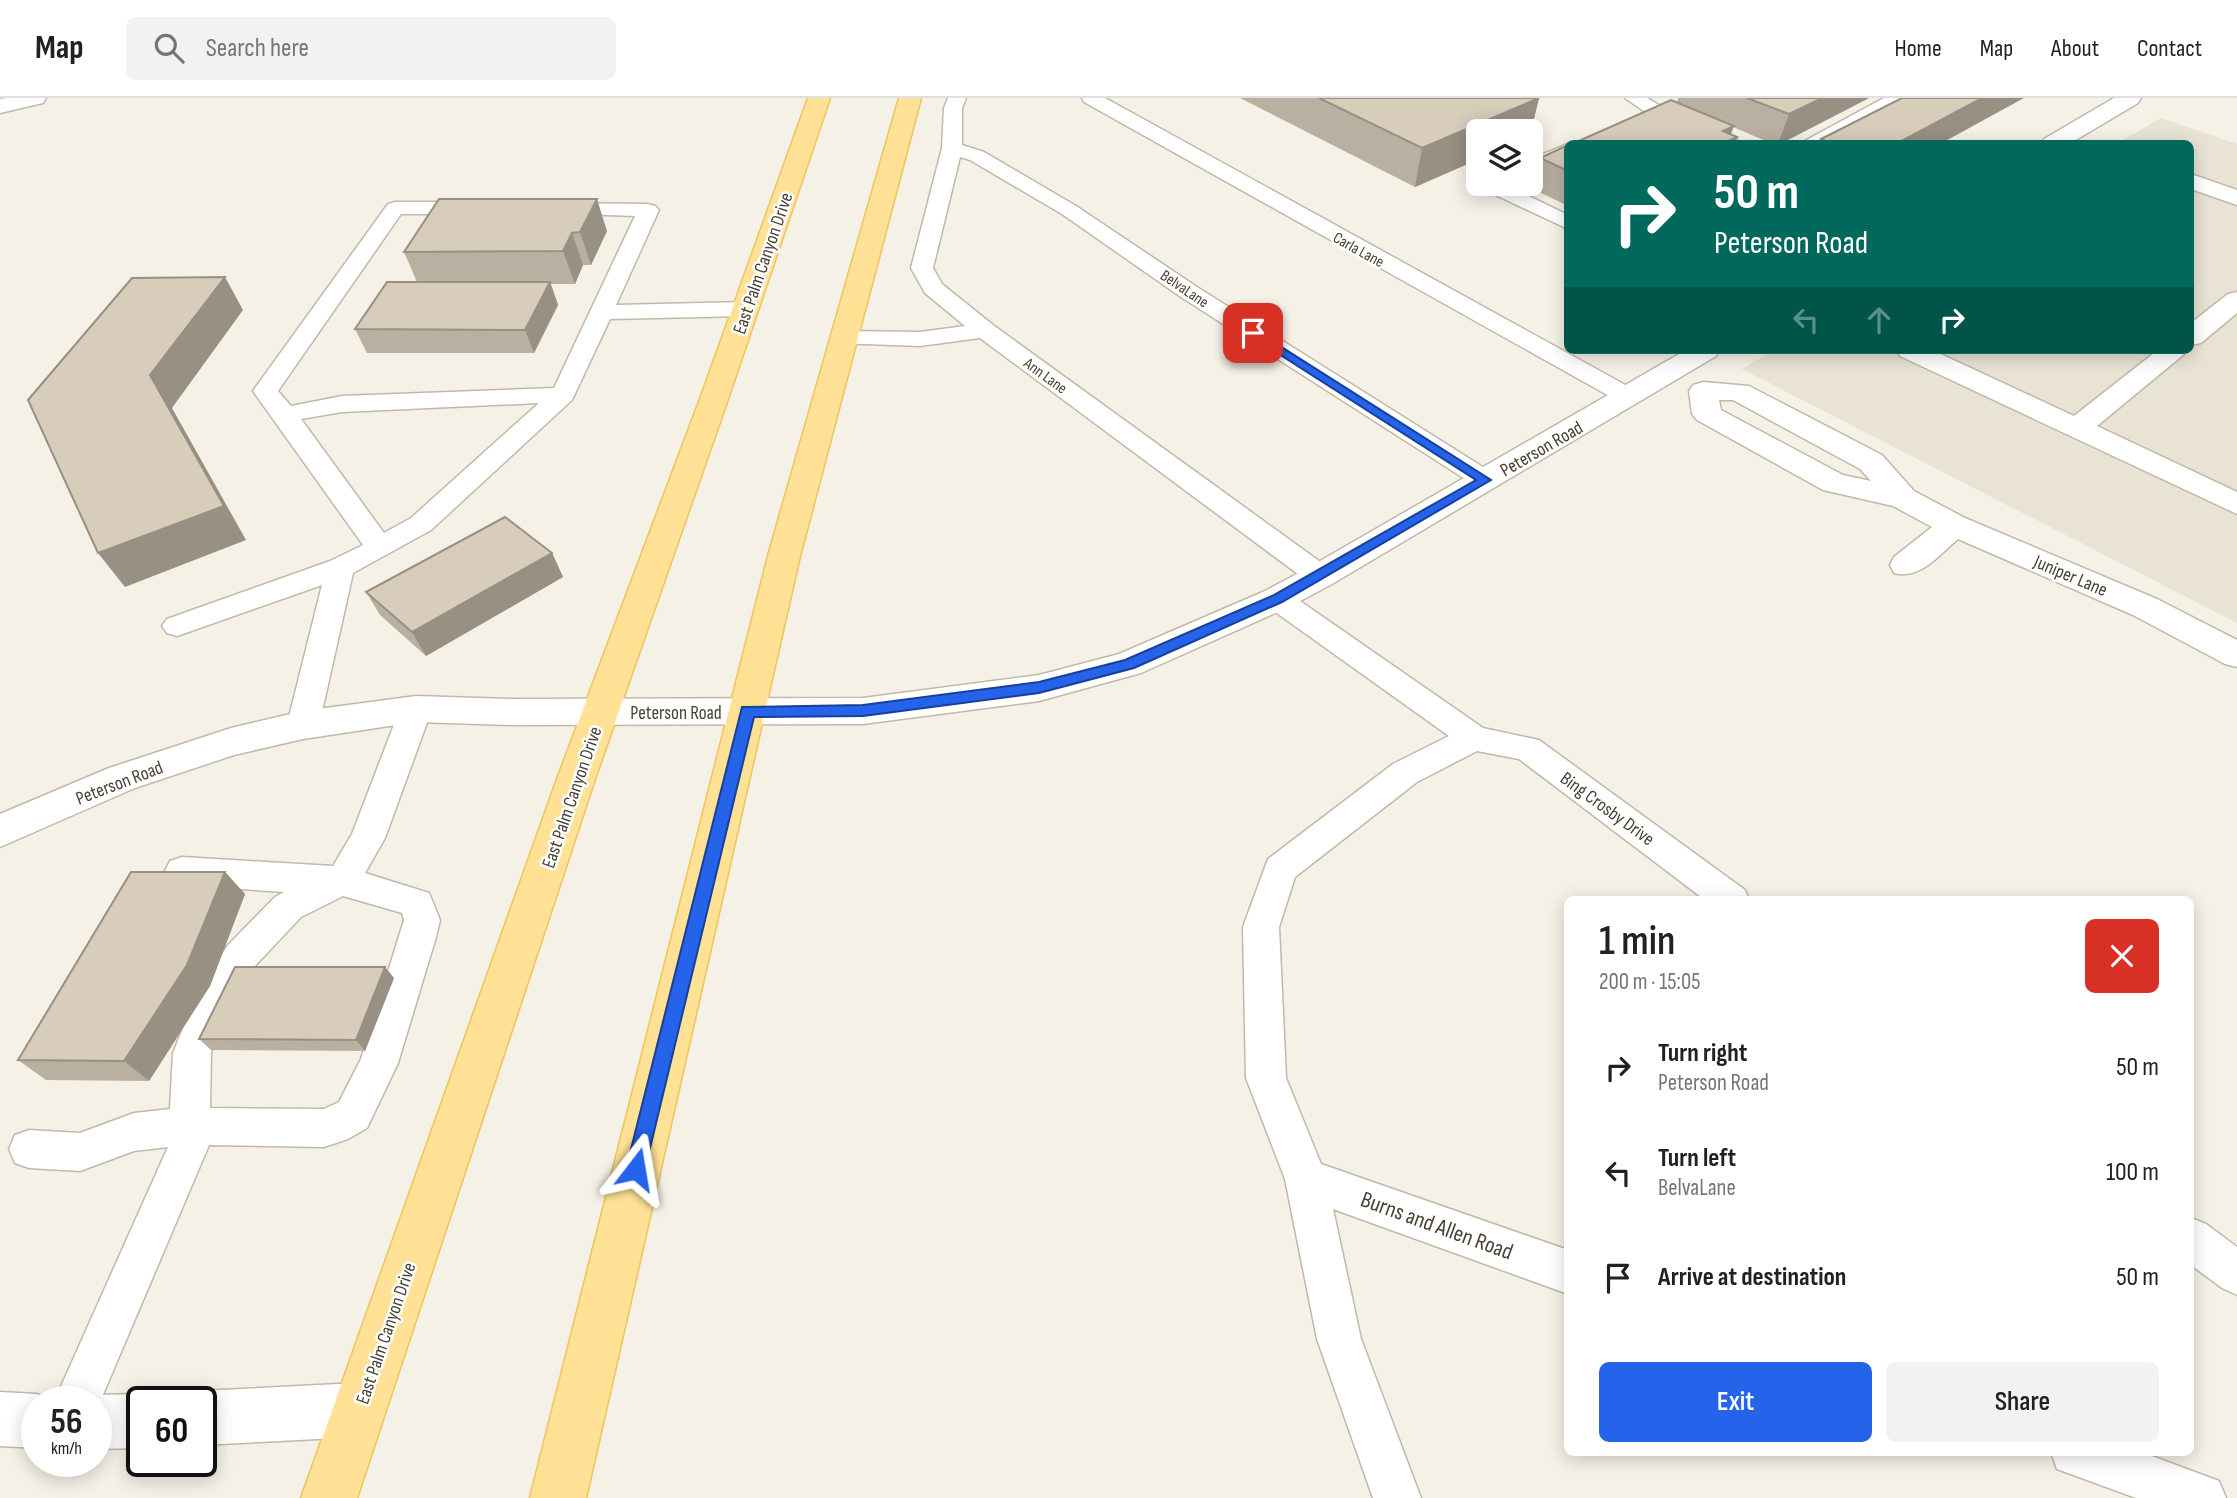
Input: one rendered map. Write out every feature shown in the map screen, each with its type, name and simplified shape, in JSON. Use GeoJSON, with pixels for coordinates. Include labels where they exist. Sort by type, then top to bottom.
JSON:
{"type":"FeatureCollection","features":[{"type":"Feature","properties":{"kind":"main road","name":"East Palm Canyon Drive"},"geometry":{"type":"LineString","coordinates":[[328,1498],[600,712],[746,309],[819,98]]}},
{"type":"Feature","properties":{"kind":"main road"},"geometry":{"type":"LineString","coordinates":[[558,1498],[784,556],[910,98]]}},
{"type":"Feature","properties":{"kind":"street"},"geometry":{"type":"LineString","coordinates":[[0,107],[34,98]]}},
{"type":"Feature","properties":{"kind":"street"},"geometry":{"type":"LineString","coordinates":[[2069,140],[2130,98]]}},
{"type":"Feature","properties":{"kind":"street"},"geometry":{"type":"LineString","coordinates":[[2194,182],[2237,198]]}},
{"type":"Feature","properties":{"kind":"street"},"geometry":{"type":"LineString","coordinates":[[2194,335],[2237,300]]}},
{"type":"Feature","properties":{"kind":"street","name":"Peterson Road"},"geometry":{"type":"LineString","coordinates":[[0,831],[122,778],[231,742],[303,724],[416,709],[600,712],[863,711],[1039,688],[1129,664],[1277,599],[1320,576],[1699,354]]}},
{"type":"Feature","properties":{"kind":"street"},"geometry":{"type":"LineString","coordinates":[[1918,354],[2237,504]]}},
{"type":"Feature","properties":{"kind":"street"},"geometry":{"type":"LineString","coordinates":[[2075,429],[2170,354]]}},
{"type":"Feature","properties":{"kind":"street","name":"Juniper Lane"},"geometry":{"type":"LineString","coordinates":[[1670,372],[1703,391],[1707,414],[1834,484],[1903,498],[1954,525],[2145,607],[2237,655]]}},
{"type":"Feature","properties":{"kind":"street"},"geometry":{"type":"LineString","coordinates":[[1906,565],[1954,525]]}},
{"type":"Feature","properties":{"kind":"street"},"geometry":{"type":"LineString","coordinates":[[217,1417],[358,1410]]}},
{"type":"Feature","properties":{"kind":"street"},"geometry":{"type":"LineString","coordinates":[[0,1419],[21,1420]]}},
{"type":"Feature","properties":{"kind":"lane","name":"Ann Lane"},"geometry":{"type":"LineString","coordinates":[[957,98],[953,108],[952,148],[922,268],[933,288],[985,330],[1320,576]]}},
{"type":"Feature","properties":{"kind":"lane","name":"Carla Lane"},"geometry":{"type":"LineString","coordinates":[[1091,98],[1629,397]]}},
{"type":"Feature","properties":{"kind":"lane"},"geometry":{"type":"LineString","coordinates":[[1634,98],[1721,140]]}},
{"type":"Feature","properties":{"kind":"lane"},"geometry":{"type":"LineString","coordinates":[[1816,140],[1898,98]]}},
{"type":"Feature","properties":{"kind":"lane"},"geometry":{"type":"LineString","coordinates":[[1630,121],[1655,110]]}},
{"type":"Feature","properties":{"kind":"lane","name":"BelvaLane"},"geometry":{"type":"LineString","coordinates":[[952,148],[977,156],[1069,210],[1189,292],[1485,480]]}},
{"type":"Feature","properties":{"kind":"lane"},"geometry":{"type":"LineString","coordinates":[[1543,161],[1564,152]]}},
{"type":"Feature","properties":{"kind":"lane"},"geometry":{"type":"LineString","coordinates":[[1513,196],[1564,221]]}},
{"type":"Feature","properties":{"kind":"lane"},"geometry":{"type":"LineString","coordinates":[[380,548],[265,391],[396,208],[502,209]]}},
{"type":"Feature","properties":{"kind":"lane"},"geometry":{"type":"LineString","coordinates":[[177,625],[340,568],[421,524],[563,395],[648,210],[528,209]]}},
{"type":"Feature","properties":{"kind":"lane"},"geometry":{"type":"LineString","coordinates":[[602,312],[746,309]]}},
{"type":"Feature","properties":{"kind":"lane"},"geometry":{"type":"LineString","coordinates":[[844,338],[920,338],[985,330]]}},
{"type":"Feature","properties":{"kind":"lane"},"geometry":{"type":"LineString","coordinates":[[285,415],[342,404],[563,395]]}},
{"type":"Feature","properties":{"kind":"lane"},"geometry":{"type":"LineString","coordinates":[[303,724],[340,568]]}},
{"type":"Feature","properties":{"kind":"lane"},"geometry":{"type":"LineString","coordinates":[[1277,599],[1474,738],[1405,773],[1280,869],[1261,927],[1266,1078],[1306,1178],[1339,1339],[1397,1498]]}},
{"type":"Feature","properties":{"kind":"lane"},"geometry":{"type":"LineString","coordinates":[[84,1386],[189,1145],[192,1053],[211,1003],[241,956],[288,907],[306,896],[342,881],[368,838],[416,709]]}},
{"type":"Feature","properties":{"kind":"lane","name":"Bing Crosby Drive"},"geometry":{"type":"LineString","coordinates":[[1474,738],[1528,749],[1726,896]]}},
{"type":"Feature","properties":{"kind":"lane"},"geometry":{"type":"LineString","coordinates":[[29,1149],[80,1152],[134,1132],[190,1126],[324,1128],[334,1126],[353,1115],[379,1063],[393,1027],[422,919],[416,903],[342,881],[182,871]]}},
{"type":"Feature","properties":{"kind":"lane","name":"Burns and Allen Road"},"geometry":{"type":"LineString","coordinates":[[1306,1178],[1564,1271]]}},
{"type":"Feature","properties":{"kind":"lane"},"geometry":{"type":"LineString","coordinates":[[2194,1241],[2237,1273]]}},
{"type":"Feature","properties":{"kind":"lane"},"geometry":{"type":"LineString","coordinates":[[2085,1456],[2202,1498]]}},
{"type":"Feature","properties":{"kind":"shaded area"},"geometry":{"type":"Polygon","coordinates":[[[2161,118],[2237,144],[2237,623],[1742,369],[1767,354],[2194,354],[2194,140],[2123,140],[2161,118]]]}},
{"type":"Feature","properties":{"kind":"building"},"geometry":{"type":"Polygon","coordinates":[[[1319,98],[1539,98],[1490,119],[1466,119],[1466,129],[1422,148],[1319,98]]]}},
{"type":"Feature","properties":{"kind":"building"},"geometry":{"type":"Polygon","coordinates":[[[1747,98],[1822,98],[1789,114],[1747,98]]]}},
{"type":"Feature","properties":{"kind":"building"},"geometry":{"type":"Polygon","coordinates":[[[1902,98],[1982,98],[1903,140],[1821,139],[1902,98]]]}},
{"type":"Feature","properties":{"kind":"building"},"geometry":{"type":"Polygon","coordinates":[[[1671,100],[1734,126],[1723,131],[1737,137],[1731,140],[1581,140],[1671,100]]]}},
{"type":"Feature","properties":{"kind":"building"},"geometry":{"type":"Polygon","coordinates":[[[1564,147],[1564,169],[1543,159],[1543,157],[1564,147]]]}},
{"type":"Feature","properties":{"kind":"building"},"geometry":{"type":"Polygon","coordinates":[[[439,199],[597,199],[580,232],[572,233],[563,251],[404,252],[439,199]]]}},
{"type":"Feature","properties":{"kind":"building"},"geometry":{"type":"Polygon","coordinates":[[[225,277],[150,375],[224,506],[98,553],[28,400],[132,278],[225,277]]]}},
{"type":"Feature","properties":{"kind":"building"},"geometry":{"type":"Polygon","coordinates":[[[387,282],[550,282],[525,330],[355,329],[387,282]]]}},
{"type":"Feature","properties":{"kind":"building"},"geometry":{"type":"Polygon","coordinates":[[[505,517],[552,553],[412,632],[366,592],[505,517]]]}},
{"type":"Feature","properties":{"kind":"building"},"geometry":{"type":"Polygon","coordinates":[[[131,872],[225,872],[187,965],[124,1061],[18,1060],[131,872]]]}},
{"type":"Feature","properties":{"kind":"building"},"geometry":{"type":"Polygon","coordinates":[[[235,967],[385,967],[356,1040],[199,1039],[235,967]]]}},
{"type":"Feature","properties":{"kind":"route"},"geometry":{"type":"LineString","coordinates":[[636,1169],[747,711],[863,711],[1039,688],[1129,664],[1277,599],[1485,480],[1253,333]]}}]}
